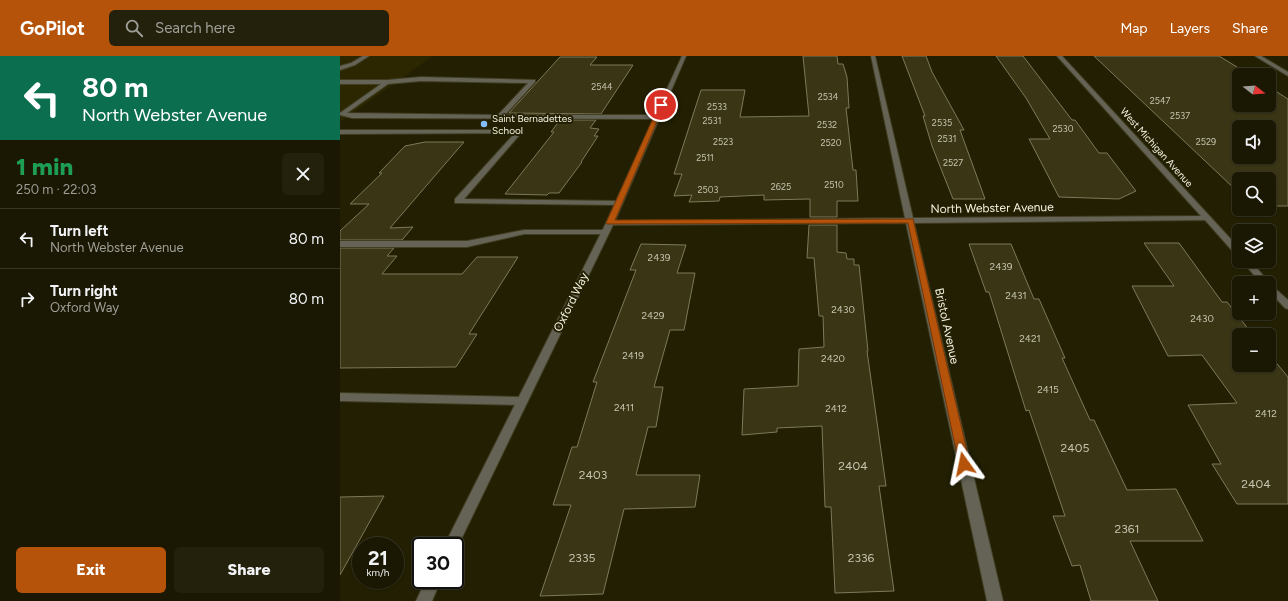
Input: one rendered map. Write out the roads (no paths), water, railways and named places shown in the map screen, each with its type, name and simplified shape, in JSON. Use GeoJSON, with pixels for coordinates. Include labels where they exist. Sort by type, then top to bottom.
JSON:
{"type":"FeatureCollection","features":[{"type":"Feature","properties":{"kind":"street"},"geometry":{"type":"LineString","coordinates":[[340,68],[353,64],[367,56]]}},
{"type":"Feature","properties":{"kind":"street","name":"Oxford Way"},"geometry":{"type":"LineString","coordinates":[[455,537],[610,223],[684,56]]}},
{"type":"Feature","properties":{"kind":"street","name":"Bristol Avenue"},"geometry":{"type":"LineString","coordinates":[[873,56],[911,221],[994,601]]}},
{"type":"Feature","properties":{"kind":"street","name":"West Michigan Avenue"},"geometry":{"type":"LineString","coordinates":[[1059,56],[1232,246]]}},
{"type":"Feature","properties":{"kind":"street"},"geometry":{"type":"LineString","coordinates":[[1258,56],[1288,74]]}},
{"type":"Feature","properties":{"kind":"street"},"geometry":{"type":"LineString","coordinates":[[340,82],[387,82],[421,79],[533,81],[500,116]]}},
{"type":"Feature","properties":{"kind":"street"},"geometry":{"type":"LineString","coordinates":[[387,82],[342,114],[352,116],[656,117]]}},
{"type":"Feature","properties":{"kind":"street"},"geometry":{"type":"LineString","coordinates":[[340,132],[520,131],[458,201],[619,203]]}},
{"type":"Feature","properties":{"kind":"street","name":"North Webster Avenue"},"geometry":{"type":"LineString","coordinates":[[610,223],[1206,218]]}},
{"type":"Feature","properties":{"kind":"street"},"geometry":{"type":"LineString","coordinates":[[340,244],[467,244],[524,232],[605,232]]}},
{"type":"Feature","properties":{"kind":"street"},"geometry":{"type":"LineString","coordinates":[[1252,268],[1260,276]]}},
{"type":"Feature","properties":{"kind":"street"},"geometry":{"type":"LineString","coordinates":[[1276,293],[1288,306]]}},
{"type":"Feature","properties":{"kind":"street"},"geometry":{"type":"LineString","coordinates":[[340,397],[522,400]]}},
{"type":"Feature","properties":{"kind":"street"},"geometry":{"type":"LineString","coordinates":[[424,601],[430,589]]}},
{"type":"Feature","properties":{"kind":"place","name":"Saint Bernadettes School"},"geometry":{"type":"Point","coordinates":[484,124]}}]}
